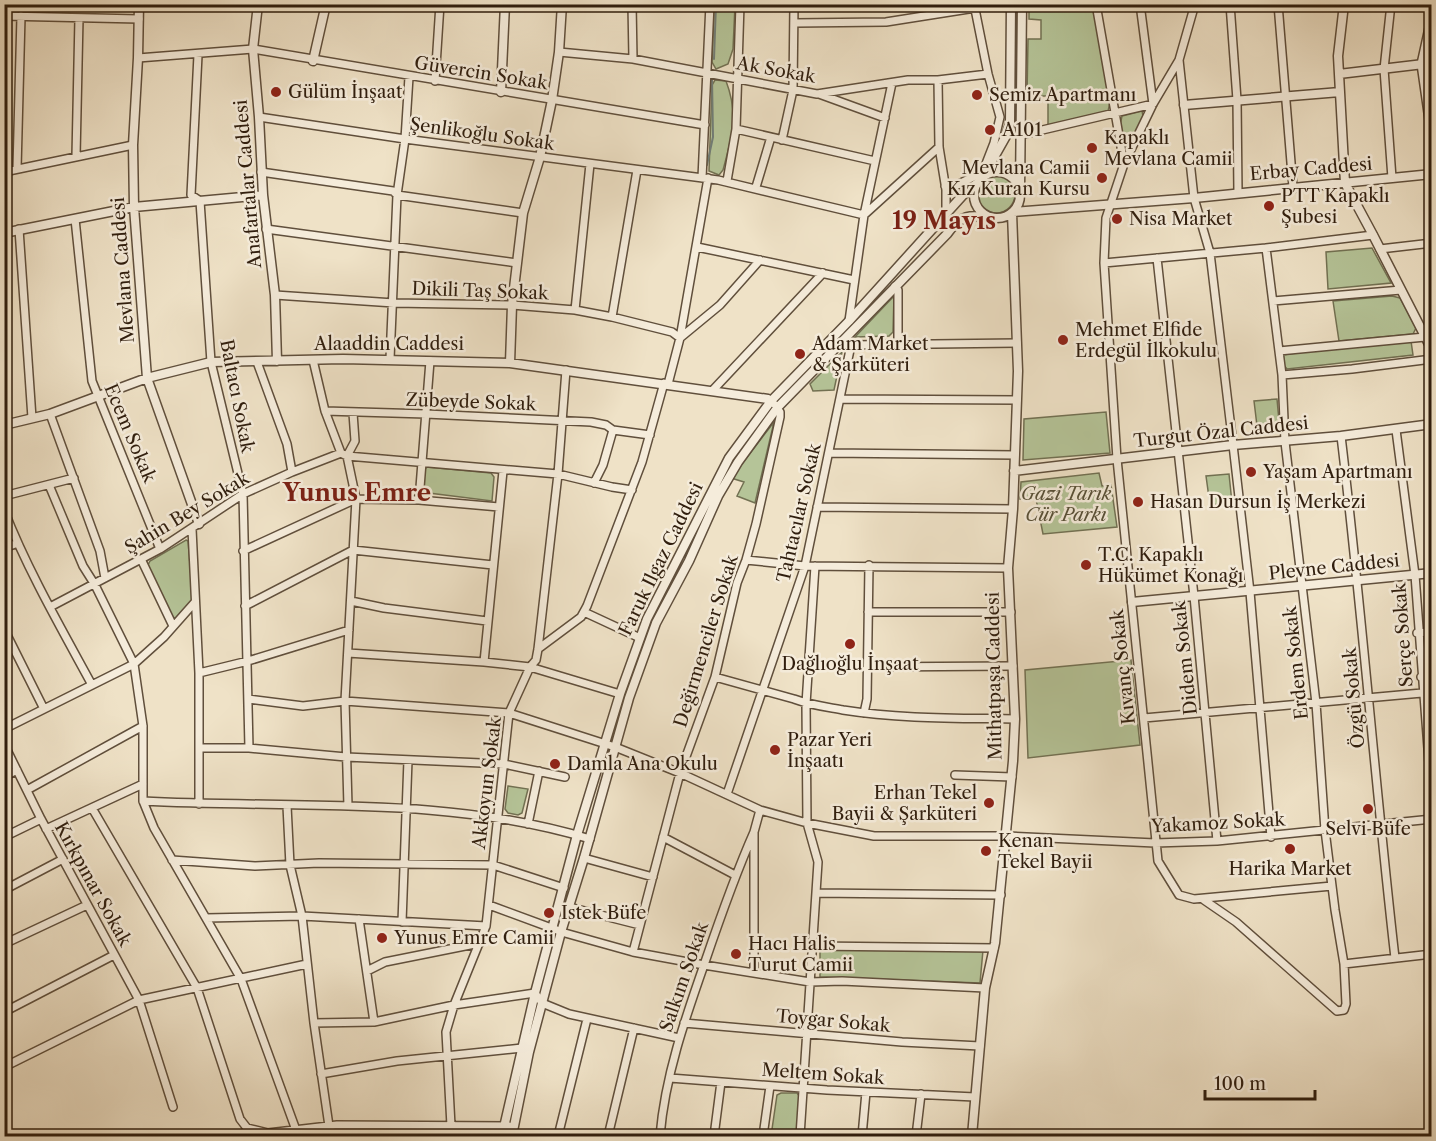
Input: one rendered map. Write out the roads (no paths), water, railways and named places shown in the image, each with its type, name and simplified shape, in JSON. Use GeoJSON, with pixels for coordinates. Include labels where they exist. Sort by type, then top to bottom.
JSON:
{"type":"FeatureCollection","features":[{"type":"Feature","properties":{"kind":"street","name":"Mevlana Caddesi"},"geometry":{"type":"LineString","coordinates":[[139,4],[133,145],[134,207],[147,378],[195,526]]}},
{"type":"Feature","properties":{"kind":"street","name":"Anafartalar Caddesi"},"geometry":{"type":"LineString","coordinates":[[258,4],[253,50],[259,117],[262,195],[275,295],[277,361]]}},
{"type":"Feature","properties":{"kind":"street"},"geometry":{"type":"LineString","coordinates":[[313,61],[327,4]]}},
{"type":"Feature","properties":{"kind":"street"},"geometry":{"type":"LineString","coordinates":[[435,81],[440,4]]}},
{"type":"Feature","properties":{"kind":"street"},"geometry":{"type":"LineString","coordinates":[[501,92],[505,4]]}},
{"type":"Feature","properties":{"kind":"street"},"geometry":{"type":"LineString","coordinates":[[510,363],[512,305],[523,213],[540,157],[552,100],[559,52],[562,4]]}},
{"type":"Feature","properties":{"kind":"street"},"geometry":{"type":"LineString","coordinates":[[632,4],[633,59]]}},
{"type":"Feature","properties":{"kind":"street"},"geometry":{"type":"LineString","coordinates":[[538,649],[568,629],[584,612],[632,490],[680,338],[697,248],[705,178],[710,4]]}},
{"type":"Feature","properties":{"kind":"street"},"geometry":{"type":"LineString","coordinates":[[727,182],[736,129],[740,4]]}},
{"type":"Feature","properties":{"kind":"street"},"geometry":{"type":"LineString","coordinates":[[782,140],[793,90],[794,4]]}},
{"type":"Feature","properties":{"kind":"street"},"geometry":{"type":"LineString","coordinates":[[980,178],[1006,136],[1010,124],[1011,4]]}},
{"type":"Feature","properties":{"kind":"street"},"geometry":{"type":"LineString","coordinates":[[795,23],[886,22],[975,6],[988,74],[1000,117],[994,143],[974,191],[976,205],[980,211],[992,218],[1006,216],[1018,206],[1022,4]]}},
{"type":"Feature","properties":{"kind":"street"},"geometry":{"type":"LineString","coordinates":[[1096,4],[1124,164]]}},
{"type":"Feature","properties":{"kind":"street"},"geometry":{"type":"LineString","coordinates":[[1021,135],[1153,104],[1140,4]]}},
{"type":"Feature","properties":{"kind":"street"},"geometry":{"type":"LineString","coordinates":[[1194,4],[1179,60],[1194,198],[1210,253],[1233,445],[1250,592],[1271,837]]}},
{"type":"Feature","properties":{"kind":"street"},"geometry":{"type":"LineString","coordinates":[[1230,4],[1237,100],[1238,193]]}},
{"type":"Feature","properties":{"kind":"street"},"geometry":{"type":"LineString","coordinates":[[1278,4],[1293,187]]}},
{"type":"Feature","properties":{"kind":"street"},"geometry":{"type":"LineString","coordinates":[[1344,4],[1338,56],[1345,183],[1431,350]]}},
{"type":"Feature","properties":{"kind":"street"},"geometry":{"type":"LineString","coordinates":[[1391,4],[1384,69],[1392,178]]}},
{"type":"Feature","properties":{"kind":"street"},"geometry":{"type":"LineString","coordinates":[[1431,14],[1421,64],[1431,141]]}},
{"type":"Feature","properties":{"kind":"street"},"geometry":{"type":"LineString","coordinates":[[17,169],[21,15]]}},
{"type":"Feature","properties":{"kind":"street"},"geometry":{"type":"LineString","coordinates":[[4,16],[139,19]]}},
{"type":"Feature","properties":{"kind":"street"},"geometry":{"type":"LineString","coordinates":[[76,156],[79,18]]}},
{"type":"Feature","properties":{"kind":"street","name":"Güvercin Sokak"},"geometry":{"type":"LineString","coordinates":[[138,58],[253,50],[705,126]]}},
{"type":"Feature","properties":{"kind":"street","name":"Ak Sokak"},"geometry":{"type":"LineString","coordinates":[[559,52],[633,59],[817,94],[892,82],[938,80],[988,74]]}},
{"type":"Feature","properties":{"kind":"street","name":"Baltacı Sokak"},"geometry":{"type":"LineString","coordinates":[[198,55],[191,195],[200,201],[211,363],[243,494],[249,748]]}},
{"type":"Feature","properties":{"kind":"street","name":"Kıvanç Sokak"},"geometry":{"type":"LineString","coordinates":[[1179,60],[1153,104],[1124,164],[1106,218],[1104,263],[1118,459],[1158,861],[1179,895],[1185,898],[1204,899],[1332,886]]}},
{"type":"Feature","properties":{"kind":"street"},"geometry":{"type":"LineString","coordinates":[[1339,74],[1431,63]]}},
{"type":"Feature","properties":{"kind":"street"},"geometry":{"type":"LineString","coordinates":[[390,359],[394,303],[393,246],[405,139],[409,77]]}},
{"type":"Feature","properties":{"kind":"street"},"geometry":{"type":"LineString","coordinates":[[938,80],[939,147],[945,186],[946,213]]}},
{"type":"Feature","properties":{"kind":"street"},"geometry":{"type":"LineString","coordinates":[[849,321],[864,215],[892,82]]}},
{"type":"Feature","properties":{"kind":"street"},"geometry":{"type":"LineString","coordinates":[[1184,105],[1340,92]]}},
{"type":"Feature","properties":{"kind":"street"},"geometry":{"type":"LineString","coordinates":[[817,94],[885,118]]}},
{"type":"Feature","properties":{"kind":"street","name":"Şenlikoğlu Sokak"},"geometry":{"type":"LineString","coordinates":[[259,117],[405,139],[705,178],[756,188],[864,215]]}},
{"type":"Feature","properties":{"kind":"street"},"geometry":{"type":"LineString","coordinates":[[736,129],[875,161]]}},
{"type":"Feature","properties":{"kind":"street"},"geometry":{"type":"LineString","coordinates":[[756,188],[771,137]]}},
{"type":"Feature","properties":{"kind":"street"},"geometry":{"type":"LineString","coordinates":[[4,172],[133,145]]}},
{"type":"Feature","properties":{"kind":"street"},"geometry":{"type":"LineString","coordinates":[[864,215],[939,147]]}},
{"type":"Feature","properties":{"kind":"street"},"geometry":{"type":"LineString","coordinates":[[575,310],[590,164]]}},
{"type":"Feature","properties":{"kind":"street"},"geometry":{"type":"LineString","coordinates":[[612,317],[637,170]]}},
{"type":"Feature","properties":{"kind":"street"},"geometry":{"type":"LineString","coordinates":[[945,186],[955,186],[999,171],[1006,173],[1018,183],[1020,190]]}},
{"type":"Feature","properties":{"kind":"street"},"geometry":{"type":"LineString","coordinates":[[261,172],[523,213]]}},
{"type":"Feature","properties":{"kind":"street","name":"Erbay Caddesi"},"geometry":{"type":"LineString","coordinates":[[1013,212],[1194,198],[1431,174]]}},
{"type":"Feature","properties":{"kind":"street","name":"Faruk Ilgaz Caddesi"},"geometry":{"type":"LineString","coordinates":[[512,1137],[577,835],[604,743],[646,619],[729,458],[774,404],[980,178]]}},
{"type":"Feature","properties":{"kind":"street"},"geometry":{"type":"LineString","coordinates":[[4,233],[134,207],[262,195]]}},
{"type":"Feature","properties":{"kind":"street","name":"Mithatpaşa Caddesi"},"geometry":{"type":"LineString","coordinates":[[972,1137],[985,988],[994,948],[1001,895],[1015,719],[1008,568],[1013,509],[1017,400],[1013,212]]}},
{"type":"Feature","properties":{"kind":"street","name":"Faruk Ilgaz Caddesi"},"geometry":{"type":"LineString","coordinates":[[501,1137],[535,993],[557,930],[569,907],[629,698],[656,623],[689,561],[718,496],[774,404],[848,343],[895,286],[956,222],[969,215],[992,218]]}},
{"type":"Feature","properties":{"kind":"street","name":"Ecem Sokak"},"geometry":{"type":"LineString","coordinates":[[75,219],[92,381],[160,549]]}},
{"type":"Feature","properties":{"kind":"street"},"geometry":{"type":"LineString","coordinates":[[20,229],[32,418]]}},
{"type":"Feature","properties":{"kind":"street"},"geometry":{"type":"LineString","coordinates":[[266,229],[517,263]]}},
{"type":"Feature","properties":{"kind":"street"},"geometry":{"type":"LineString","coordinates":[[1104,263],[1266,248],[1373,235]]}},
{"type":"Feature","properties":{"kind":"street"},"geometry":{"type":"LineString","coordinates":[[1380,249],[1431,243]]}},
{"type":"Feature","properties":{"kind":"street"},"geometry":{"type":"LineString","coordinates":[[697,248],[854,280]]}},
{"type":"Feature","properties":{"kind":"street","name":"Erdem Sokak"},"geometry":{"type":"LineString","coordinates":[[1204,899],[1236,922],[1336,1011],[1344,1011],[1346,1004],[1344,964],[1325,830],[1316,703],[1285,441],[1282,375],[1266,248]]}},
{"type":"Feature","properties":{"kind":"street","name":"Didem Sokak"},"geometry":{"type":"LineString","coordinates":[[1156,258],[1194,596],[1217,842]]}},
{"type":"Feature","properties":{"kind":"street"},"geometry":{"type":"LineString","coordinates":[[680,338],[720,305],[760,260]]}},
{"type":"Feature","properties":{"kind":"street"},"geometry":{"type":"LineString","coordinates":[[712,391],[823,273]]}},
{"type":"Feature","properties":{"kind":"street"},"geometry":{"type":"LineString","coordinates":[[895,286],[898,290],[898,344]]}},
{"type":"Feature","properties":{"kind":"street"},"geometry":{"type":"LineString","coordinates":[[1273,301],[1401,290]]}},
{"type":"Feature","properties":{"kind":"street","name":"Dikili Taş Sokak"},"geometry":{"type":"LineString","coordinates":[[275,295],[394,303],[512,305],[575,310],[672,332],[680,338]]}},
{"type":"Feature","properties":{"kind":"street"},"geometry":{"type":"LineString","coordinates":[[1279,351],[1425,337]]}},
{"type":"Feature","properties":{"kind":"street"},"geometry":{"type":"LineString","coordinates":[[848,343],[1017,343]]}},
{"type":"Feature","properties":{"kind":"street","name":"Tahtacılar Sokak"},"geometry":{"type":"LineString","coordinates":[[727,794],[806,566],[830,453],[848,343]]}},
{"type":"Feature","properties":{"kind":"street","name":"Alaaddin Caddesi"},"geometry":{"type":"LineString","coordinates":[[4,425],[50,414],[147,378],[211,363],[313,360],[390,359],[510,363],[768,399],[774,404]]}},
{"type":"Feature","properties":{"kind":"street"},"geometry":{"type":"LineString","coordinates":[[1282,375],[1431,359]]}},
{"type":"Feature","properties":{"kind":"street"},"geometry":{"type":"LineString","coordinates":[[313,360],[325,411],[344,454],[356,499],[345,701],[348,806]]}},
{"type":"Feature","properties":{"kind":"street"},"geometry":{"type":"LineString","coordinates":[[419,500],[430,360]]}},
{"type":"Feature","properties":{"kind":"street"},"geometry":{"type":"LineString","coordinates":[[257,362],[287,444],[292,472]]}},
{"type":"Feature","properties":{"kind":"street","name":"Akkoyun Sokak"},"geometry":{"type":"LineString","coordinates":[[451,1126],[446,1032],[454,1005],[486,926],[509,713],[530,667],[536,660],[538,649],[558,474],[566,370]]}},
{"type":"Feature","properties":{"kind":"street"},"geometry":{"type":"LineString","coordinates":[[840,399],[1017,400]]}},
{"type":"Feature","properties":{"kind":"street","name":"Değirmenciler Sokak"},"geometry":{"type":"LineString","coordinates":[[633,952],[680,773],[715,677],[737,583],[746,560],[780,417],[780,412],[774,404]]}},
{"type":"Feature","properties":{"kind":"street","name":"Zübeyde Sokak"},"geometry":{"type":"LineString","coordinates":[[325,411],[591,422],[606,425],[614,430],[650,435]]}},
{"type":"Feature","properties":{"kind":"street"},"geometry":{"type":"LineString","coordinates":[[344,454],[355,441],[353,413]]}},
{"type":"Feature","properties":{"kind":"street"},"geometry":{"type":"LineString","coordinates":[[50,414],[100,551],[105,578]]}},
{"type":"Feature","properties":{"kind":"street","name":"Turgut Özal Caddesi"},"geometry":{"type":"LineString","coordinates":[[1014,471],[1233,445],[1396,430],[1431,424]]}},
{"type":"Feature","properties":{"kind":"street"},"geometry":{"type":"LineString","coordinates":[[594,483],[603,465],[614,430]]}},
{"type":"Feature","properties":{"kind":"street","name":"Serçe Sokak"},"geometry":{"type":"LineString","coordinates":[[1396,430],[1414,575],[1431,802]]}},
{"type":"Feature","properties":{"kind":"street","name":"Özgü Sokak"},"geometry":{"type":"LineString","coordinates":[[1341,436],[1369,698],[1379,825],[1395,958]]}},
{"type":"Feature","properties":{"kind":"street"},"geometry":{"type":"LineString","coordinates":[[830,453],[1015,455]]}},
{"type":"Feature","properties":{"kind":"street","name":"Şahin Bey Sokak"},"geometry":{"type":"LineString","coordinates":[[50,608],[160,549],[243,494],[292,472],[344,454],[503,471],[558,474],[632,490]]}},
{"type":"Feature","properties":{"kind":"street"},"geometry":{"type":"LineString","coordinates":[[484,662],[503,471]]}},
{"type":"Feature","properties":{"kind":"street"},"geometry":{"type":"LineString","coordinates":[[4,496],[74,478]]}},
{"type":"Feature","properties":{"kind":"street"},"geometry":{"type":"LineString","coordinates":[[49,485],[83,566],[95,585],[134,664],[143,726],[143,801],[154,828],[241,979],[296,1130]]}},
{"type":"Feature","properties":{"kind":"street"},"geometry":{"type":"LineString","coordinates":[[243,551],[356,499],[419,500],[499,507]]}},
{"type":"Feature","properties":{"kind":"street"},"geometry":{"type":"LineString","coordinates":[[817,507],[1013,509]]}},
{"type":"Feature","properties":{"kind":"street"},"geometry":{"type":"LineString","coordinates":[[4,510],[50,608],[92,685]]}},
{"type":"Feature","properties":{"kind":"street"},"geometry":{"type":"LineString","coordinates":[[195,526],[200,804]]}},
{"type":"Feature","properties":{"kind":"street"},"geometry":{"type":"LineString","coordinates":[[4,548],[18,543]]}},
{"type":"Feature","properties":{"kind":"street"},"geometry":{"type":"LineString","coordinates":[[246,606],[353,550],[493,565]]}},
{"type":"Feature","properties":{"kind":"street"},"geometry":{"type":"LineString","coordinates":[[141,559],[173,626]]}},
{"type":"Feature","properties":{"kind":"street"},"geometry":{"type":"LineString","coordinates":[[746,560],[806,566],[1008,568]]}},
{"type":"Feature","properties":{"kind":"street"},"geometry":{"type":"LineString","coordinates":[[864,713],[867,699],[869,565]]}},
{"type":"Feature","properties":{"kind":"street"},"geometry":{"type":"LineString","coordinates":[[800,1137],[818,862],[807,824],[806,704],[815,566]]}},
{"type":"Feature","properties":{"kind":"street","name":"Plevne Caddesi"},"geometry":{"type":"LineString","coordinates":[[1132,602],[1431,573]]}},
{"type":"Feature","properties":{"kind":"street"},"geometry":{"type":"LineString","coordinates":[[351,601],[384,608],[487,621]]}},
{"type":"Feature","properties":{"kind":"street"},"geometry":{"type":"LineString","coordinates":[[4,729],[134,664],[195,602]]}},
{"type":"Feature","properties":{"kind":"street"},"geometry":{"type":"LineString","coordinates":[[584,612],[639,638]]}},
{"type":"Feature","properties":{"kind":"street"},"geometry":{"type":"LineString","coordinates":[[868,612],[1011,612]]}},
{"type":"Feature","properties":{"kind":"street"},"geometry":{"type":"LineString","coordinates":[[4,629],[44,709]]}},
{"type":"Feature","properties":{"kind":"street"},"geometry":{"type":"LineString","coordinates":[[199,673],[248,661],[349,630]]}},
{"type":"Feature","properties":{"kind":"street"},"geometry":{"type":"LineString","coordinates":[[1417,633],[1431,632]]}},
{"type":"Feature","properties":{"kind":"street"},"geometry":{"type":"LineString","coordinates":[[348,653],[530,667],[620,694]]}},
{"type":"Feature","properties":{"kind":"street"},"geometry":{"type":"LineString","coordinates":[[868,667],[1013,666]]}},
{"type":"Feature","properties":{"kind":"street"},"geometry":{"type":"LineString","coordinates":[[1421,677],[1431,676]]}},
{"type":"Feature","properties":{"kind":"street"},"geometry":{"type":"LineString","coordinates":[[715,677],[806,704],[864,713],[944,718],[1015,719]]}},
{"type":"Feature","properties":{"kind":"street"},"geometry":{"type":"LineString","coordinates":[[1144,718],[1422,693]]}},
{"type":"Feature","properties":{"kind":"street","name":"Yakamoz Sokak"},"geometry":{"type":"LineString","coordinates":[[248,699],[303,705],[345,701],[509,713],[615,747],[680,773],[760,810],[807,824],[874,836],[1006,836],[1155,843],[1217,842],[1431,819]]}},
{"type":"Feature","properties":{"kind":"street"},"geometry":{"type":"LineString","coordinates":[[27,790],[143,726]]}},
{"type":"Feature","properties":{"kind":"street","name":"Kırkpınar Sokak"},"geometry":{"type":"LineString","coordinates":[[4,744],[46,829],[139,1000],[172,1107]]}},
{"type":"Feature","properties":{"kind":"street"},"geometry":{"type":"LineString","coordinates":[[199,748],[249,748],[346,757],[504,764],[565,777]]}},
{"type":"Feature","properties":{"kind":"street"},"geometry":{"type":"LineString","coordinates":[[402,922],[408,760]]}},
{"type":"Feature","properties":{"kind":"street"},"geometry":{"type":"LineString","coordinates":[[4,777],[17,770]]}},
{"type":"Feature","properties":{"kind":"street"},"geometry":{"type":"LineString","coordinates":[[528,824],[539,771]]}},
{"type":"Feature","properties":{"kind":"street"},"geometry":{"type":"LineString","coordinates":[[955,775],[1012,777]]}},
{"type":"Feature","properties":{"kind":"street"},"geometry":{"type":"LineString","coordinates":[[46,829],[143,784]]}},
{"type":"Feature","properties":{"kind":"street"},"geometry":{"type":"LineString","coordinates":[[143,801],[348,806],[498,817],[590,839]]}},
{"type":"Feature","properties":{"kind":"street"},"geometry":{"type":"LineString","coordinates":[[287,806],[290,864],[302,916],[329,1126]]}},
{"type":"Feature","properties":{"kind":"street"},"geometry":{"type":"LineString","coordinates":[[92,808],[197,988],[240,1119],[247,1128],[268,1133],[329,1126],[514,1126]]}},
{"type":"Feature","properties":{"kind":"street"},"geometry":{"type":"LineString","coordinates":[[754,973],[754,832],[760,810]]}},
{"type":"Feature","properties":{"kind":"street"},"geometry":{"type":"LineString","coordinates":[[4,837],[41,819]]}},
{"type":"Feature","properties":{"kind":"street","name":"Salkım Sokak"},"geometry":{"type":"LineString","coordinates":[[660,1137],[679,1038],[735,875],[754,832]]}},
{"type":"Feature","properties":{"kind":"street"},"geometry":{"type":"LineString","coordinates":[[663,837],[735,875]]}},
{"type":"Feature","properties":{"kind":"street"},"geometry":{"type":"LineString","coordinates":[[584,858],[653,877]]}},
{"type":"Feature","properties":{"kind":"street"},"geometry":{"type":"LineString","coordinates":[[4,890],[63,860]]}},
{"type":"Feature","properties":{"kind":"street"},"geometry":{"type":"LineString","coordinates":[[172,860],[255,866],[290,864],[493,865],[564,888]]}},
{"type":"Feature","properties":{"kind":"street"},"geometry":{"type":"LineString","coordinates":[[816,892],[1001,895]]}},
{"type":"Feature","properties":{"kind":"street"},"geometry":{"type":"LineString","coordinates":[[4,944],[87,905]]}},
{"type":"Feature","properties":{"kind":"street"},"geometry":{"type":"LineString","coordinates":[[489,905],[557,930],[633,952],[704,965],[810,982],[842,981],[985,988]]}},
{"type":"Feature","properties":{"kind":"street"},"geometry":{"type":"LineString","coordinates":[[569,907],[640,925]]}},
{"type":"Feature","properties":{"kind":"street"},"geometry":{"type":"LineString","coordinates":[[206,918],[302,916],[486,926]]}},
{"type":"Feature","properties":{"kind":"street"},"geometry":{"type":"LineString","coordinates":[[359,919],[374,1022]]}},
{"type":"Feature","properties":{"kind":"street"},"geometry":{"type":"LineString","coordinates":[[367,971],[385,962],[480,943]]}},
{"type":"Feature","properties":{"kind":"street"},"geometry":{"type":"LineString","coordinates":[[812,946],[994,948]]}},
{"type":"Feature","properties":{"kind":"street"},"geometry":{"type":"LineString","coordinates":[[4,1012],[114,954]]}},
{"type":"Feature","properties":{"kind":"street"},"geometry":{"type":"LineString","coordinates":[[1344,964],[1431,954]]}},
{"type":"Feature","properties":{"kind":"street"},"geometry":{"type":"LineString","coordinates":[[4,1057],[7,1066],[139,1000],[307,964]]}},
{"type":"Feature","properties":{"kind":"street"},"geometry":{"type":"LineString","coordinates":[[314,1023],[374,1022],[454,1005],[535,993],[542,1003],[587,1019],[679,1038]]}},
{"type":"Feature","properties":{"kind":"street"},"geometry":{"type":"LineString","coordinates":[[558,1137],[587,1019]]}},
{"type":"Feature","properties":{"kind":"street","name":"Toygar Sokak"},"geometry":{"type":"LineString","coordinates":[[684,1023],[902,1042],[980,1046]]}},
{"type":"Feature","properties":{"kind":"street"},"geometry":{"type":"LineString","coordinates":[[608,1137],[634,1028]]}},
{"type":"Feature","properties":{"kind":"street"},"geometry":{"type":"LineString","coordinates":[[321,1074],[397,1061],[522,1048]]}},
{"type":"Feature","properties":{"kind":"street","name":"Meltem Sokak"},"geometry":{"type":"LineString","coordinates":[[670,1078],[866,1092],[975,1096]]}},
{"type":"Feature","properties":{"kind":"street"},"geometry":{"type":"LineString","coordinates":[[714,1137],[721,1082]]}},
{"type":"Feature","properties":{"kind":"street"},"geometry":{"type":"LineString","coordinates":[[763,1137],[770,1086]]}},
{"type":"Feature","properties":{"kind":"street"},"geometry":{"type":"LineString","coordinates":[[862,1137],[866,1092]]}},
{"type":"Feature","properties":{"kind":"street"},"geometry":{"type":"LineString","coordinates":[[916,1137],[921,1094]]}},
{"type":"Feature","properties":{"kind":"street"},"geometry":{"type":"LineString","coordinates":[[430,1137],[434,1126]]}},
{"type":"Feature","properties":{"kind":"waterway"},"geometry":{"type":"LineString","coordinates":[[714,59],[716,4]]}},
{"type":"Feature","properties":{"kind":"waterway"},"geometry":{"type":"LineString","coordinates":[[707,165],[713,137],[712,78]]}},
{"type":"Feature","properties":{"kind":"place","name":"Gülüm İnşaat"},"geometry":{"type":"Point","coordinates":[276,92]}},
{"type":"Feature","properties":{"kind":"place","name":"Semiz Apartmanı"},"geometry":{"type":"Point","coordinates":[977,95]}},
{"type":"Feature","properties":{"kind":"place","name":"A101"},"geometry":{"type":"Point","coordinates":[990,130]}},
{"type":"Feature","properties":{"kind":"place","name":"Kapaklı Mevlana Camii"},"geometry":{"type":"Point","coordinates":[1092,148]}},
{"type":"Feature","properties":{"kind":"place","name":"Mevlana Camii Kız Kuran Kursu"},"geometry":{"type":"Point","coordinates":[1102,178]}},
{"type":"Feature","properties":{"kind":"place","name":"PTT Kapaklı Şubesi"},"geometry":{"type":"Point","coordinates":[1269,206]}},
{"type":"Feature","properties":{"kind":"place","name":"Nisa Market"},"geometry":{"type":"Point","coordinates":[1117,219]}},
{"type":"Feature","properties":{"kind":"place","name":"Mehmet Elfide Erdegül İlkokulu"},"geometry":{"type":"Point","coordinates":[1063,340]}},
{"type":"Feature","properties":{"kind":"place","name":"Adam Market & Şarküteri"},"geometry":{"type":"Point","coordinates":[800,354]}},
{"type":"Feature","properties":{"kind":"place","name":"Yaşam Apartmanı"},"geometry":{"type":"Point","coordinates":[1251,472]}},
{"type":"Feature","properties":{"kind":"place","name":"Hasan Dursun İş Merkezi"},"geometry":{"type":"Point","coordinates":[1138,502]}},
{"type":"Feature","properties":{"kind":"place","name":"T.C. Kapaklı Hükümet Konağı"},"geometry":{"type":"Point","coordinates":[1086,565]}},
{"type":"Feature","properties":{"kind":"place","name":"Dağlıoğlu İnşaat"},"geometry":{"type":"Point","coordinates":[850,644]}},
{"type":"Feature","properties":{"kind":"place","name":"Pazar Yeri İnşaatı"},"geometry":{"type":"Point","coordinates":[775,750]}},
{"type":"Feature","properties":{"kind":"place","name":"Damla Ana Okulu"},"geometry":{"type":"Point","coordinates":[555,764]}},
{"type":"Feature","properties":{"kind":"place","name":"Erhan Tekel Bayii & Şarküteri"},"geometry":{"type":"Point","coordinates":[989,803]}},
{"type":"Feature","properties":{"kind":"place","name":"Selvi Büfe"},"geometry":{"type":"Point","coordinates":[1368,809]}},
{"type":"Feature","properties":{"kind":"place","name":"Harika Market"},"geometry":{"type":"Point","coordinates":[1290,849]}},
{"type":"Feature","properties":{"kind":"place","name":"Kenan Tekel Bayii"},"geometry":{"type":"Point","coordinates":[986,851]}},
{"type":"Feature","properties":{"kind":"place","name":"Istek Büfe"},"geometry":{"type":"Point","coordinates":[549,913]}},
{"type":"Feature","properties":{"kind":"place","name":"Yunus Emre Camii"},"geometry":{"type":"Point","coordinates":[382,938]}},
{"type":"Feature","properties":{"kind":"place","name":"Hacı Halis Turut Camii"},"geometry":{"type":"Point","coordinates":[736,954]}},
{"type":"Feature","properties":{"kind":"district","name":"19 Mayıs"},"geometry":{"type":"Point","coordinates":[944,220]}},
{"type":"Feature","properties":{"kind":"district","name":"Yunus Emre"},"geometry":{"type":"Point","coordinates":[357,492]}},
{"type":"Feature","properties":{"kind":"park label","name":"Gazi Tarık Cür Parkı"},"geometry":{"type":"Point","coordinates":[1066,504]}}]}
